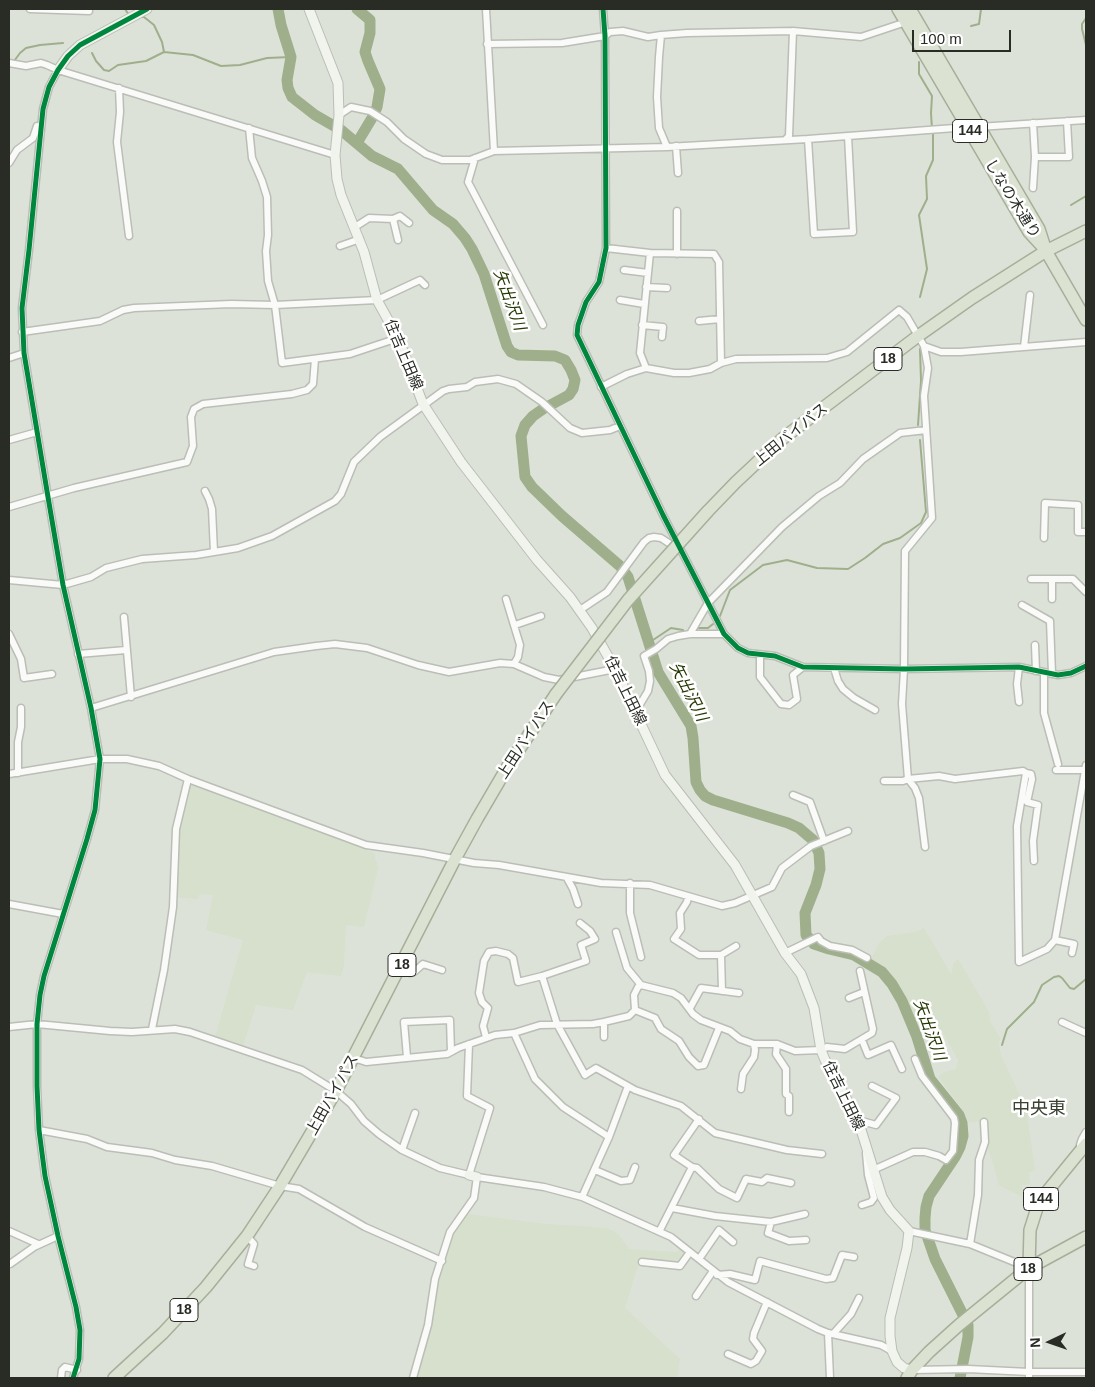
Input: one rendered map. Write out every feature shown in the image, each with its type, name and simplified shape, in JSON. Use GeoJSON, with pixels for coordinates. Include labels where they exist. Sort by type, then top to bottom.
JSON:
{"type":"FeatureCollection","features":[{"type":"Feature","properties":{"kind":"highway","name":"しなの木通り"},"geometry":{"type":"LineString","coordinates":[[898,9],[973,127]]}},
{"type":"Feature","properties":{"kind":"highway","name":"しなの木通り"},"geometry":{"type":"LineString","coordinates":[[910,9],[1030,232],[1046,251]]}},
{"type":"Feature","properties":{"kind":"highway","name":"上田バイパス"},"geometry":{"type":"LineString","coordinates":[[114,1378],[140,1356],[190,1304],[247,1236],[280,1186],[336,1091],[455,859],[508,766],[556,694],[628,600],[708,511],[782,439],[921,341],[972,298],[1046,251],[1086,230]]}},
{"type":"Feature","properties":{"kind":"highway","name":"144"},"geometry":{"type":"LineString","coordinates":[[1046,251],[1086,320]]}},
{"type":"Feature","properties":{"kind":"highway","name":"144"},"geometry":{"type":"LineString","coordinates":[[1029,1268],[1030,1230],[1037,1208],[1046,1193],[1085,1146]]}},
{"type":"Feature","properties":{"kind":"highway","name":"18"},"geometry":{"type":"LineString","coordinates":[[910,1374],[959,1325],[1029,1268],[1086,1237]]}},
{"type":"Feature","properties":{"kind":"main road"},"geometry":{"type":"LineString","coordinates":[[58,70],[68,56],[80,45],[130,13],[147,9]]}},
{"type":"Feature","properties":{"kind":"main road","name":"住吉上田線"},"geometry":{"type":"LineString","coordinates":[[309,9],[338,83],[339,119],[335,155],[337,179],[360,239],[377,300],[398,338],[423,404],[460,462],[537,560],[580,610],[615,669],[665,775],[735,865],[786,953],[801,974],[814,1008],[821,1050],[825,1060],[858,1120],[874,1173],[886,1204],[909,1231]]}},
{"type":"Feature","properties":{"kind":"main road"},"geometry":{"type":"LineString","coordinates":[[909,1231],[907,1248],[890,1318],[890,1336],[892,1351],[897,1362],[910,1374]]}},
{"type":"Feature","properties":{"kind":"street"},"geometry":{"type":"LineString","coordinates":[[30,9],[89,10]]}},
{"type":"Feature","properties":{"kind":"street"},"geometry":{"type":"LineString","coordinates":[[486,9],[494,151]]}},
{"type":"Feature","properties":{"kind":"street"},"geometry":{"type":"LineString","coordinates":[[603,9],[605,36],[606,248],[599,282],[586,302],[577,330],[580,342],[663,515],[684,552],[724,634],[738,648],[748,653],[775,656],[803,667],[904,670],[1019,667],[1044,673],[1065,675],[1086,666]]}},
{"type":"Feature","properties":{"kind":"street"},"geometry":{"type":"LineString","coordinates":[[488,44],[562,43],[605,36],[610,32],[623,31],[648,37],[687,33],[793,31],[861,37],[906,22]]}},
{"type":"Feature","properties":{"kind":"street"},"geometry":{"type":"LineString","coordinates":[[786,140],[789,136],[793,31]]}},
{"type":"Feature","properties":{"kind":"street"},"geometry":{"type":"LineString","coordinates":[[662,35],[658,57],[657,97],[659,128],[667,147]]}},
{"type":"Feature","properties":{"kind":"street"},"geometry":{"type":"LineString","coordinates":[[9,62],[26,66],[41,63],[58,70],[335,155]]}},
{"type":"Feature","properties":{"kind":"street"},"geometry":{"type":"LineString","coordinates":[[58,70],[49,87],[43,109],[22,308],[22,332],[63,585],[91,708],[100,759],[95,810],[40,994],[37,1024],[39,1130],[45,1176],[79,1324],[80,1347],[77,1370],[73,1378]]}},
{"type":"Feature","properties":{"kind":"street"},"geometry":{"type":"LineString","coordinates":[[119,88],[120,112],[117,142],[128,236]]}},
{"type":"Feature","properties":{"kind":"street"},"geometry":{"type":"LineString","coordinates":[[339,119],[351,107],[373,112],[388,122],[404,139],[426,154],[442,160],[470,160],[494,151],[667,147],[1086,120]]}},
{"type":"Feature","properties":{"kind":"street"},"geometry":{"type":"LineString","coordinates":[[9,163],[17,150],[33,138],[39,121],[42,121]]}},
{"type":"Feature","properties":{"kind":"street"},"geometry":{"type":"LineString","coordinates":[[1035,157],[1069,157],[1067,121]]}},
{"type":"Feature","properties":{"kind":"street"},"geometry":{"type":"LineString","coordinates":[[1032,188],[1035,157],[1033,123]]}},
{"type":"Feature","properties":{"kind":"street"},"geometry":{"type":"LineString","coordinates":[[249,128],[252,158],[267,197],[268,235],[266,251],[268,281],[275,305],[282,363],[350,354],[398,338]]}},
{"type":"Feature","properties":{"kind":"street"},"geometry":{"type":"LineString","coordinates":[[808,139],[814,234],[854,232],[848,136]]}},
{"type":"Feature","properties":{"kind":"street"},"geometry":{"type":"LineString","coordinates":[[676,146],[678,173]]}},
{"type":"Feature","properties":{"kind":"street"},"geometry":{"type":"LineString","coordinates":[[475,158],[468,182],[543,325]]}},
{"type":"Feature","properties":{"kind":"street"},"geometry":{"type":"LineString","coordinates":[[677,211],[677,254]]}},
{"type":"Feature","properties":{"kind":"street"},"geometry":{"type":"LineString","coordinates":[[355,227],[369,218],[393,219],[400,216],[409,223]]}},
{"type":"Feature","properties":{"kind":"street"},"geometry":{"type":"LineString","coordinates":[[393,219],[398,240]]}},
{"type":"Feature","properties":{"kind":"street"},"geometry":{"type":"LineString","coordinates":[[340,246],[360,239]]}},
{"type":"Feature","properties":{"kind":"street"},"geometry":{"type":"LineString","coordinates":[[606,248],[650,253],[714,254],[719,262],[721,363]]}},
{"type":"Feature","properties":{"kind":"street"},"geometry":{"type":"LineString","coordinates":[[646,368],[640,353],[650,253]]}},
{"type":"Feature","properties":{"kind":"street"},"geometry":{"type":"LineString","coordinates":[[624,270],[648,272]]}},
{"type":"Feature","properties":{"kind":"street"},"geometry":{"type":"LineString","coordinates":[[22,332],[100,321],[123,310],[134,308],[231,304],[275,305],[377,300],[420,280],[425,285]]}},
{"type":"Feature","properties":{"kind":"street"},"geometry":{"type":"LineString","coordinates":[[646,287],[667,288]]}},
{"type":"Feature","properties":{"kind":"street"},"geometry":{"type":"LineString","coordinates":[[1024,346],[1030,295]]}},
{"type":"Feature","properties":{"kind":"street"},"geometry":{"type":"LineString","coordinates":[[620,300],[644,304]]}},
{"type":"Feature","properties":{"kind":"street"},"geometry":{"type":"LineString","coordinates":[[602,387],[627,374],[646,368],[674,373],[690,373],[710,369],[721,363],[736,359],[827,358],[847,352],[899,310],[907,317],[921,341],[928,368],[924,396],[932,518],[905,551],[902,704],[908,779],[915,788],[919,798],[924,847]]}},
{"type":"Feature","properties":{"kind":"street"},"geometry":{"type":"LineString","coordinates":[[699,321],[720,319]]}},
{"type":"Feature","properties":{"kind":"street"},"geometry":{"type":"LineString","coordinates":[[642,325],[663,327],[662,337]]}},
{"type":"Feature","properties":{"kind":"street"},"geometry":{"type":"LineString","coordinates":[[921,341],[942,352],[1086,342]]}},
{"type":"Feature","properties":{"kind":"street"},"geometry":{"type":"LineString","coordinates":[[9,358],[24,353]]}},
{"type":"Feature","properties":{"kind":"street"},"geometry":{"type":"LineString","coordinates":[[9,507],[74,488],[187,462],[193,446],[191,417],[194,409],[204,404],[292,394],[307,390],[313,384],[315,359]]}},
{"type":"Feature","properties":{"kind":"street"},"geometry":{"type":"LineString","coordinates":[[9,580],[63,585],[91,576],[106,568],[142,559],[238,548],[272,536],[335,501],[341,494],[354,462],[380,437],[423,404],[449,389],[467,387],[475,382],[498,379],[516,384],[552,410],[570,428],[582,433],[610,430],[620,426]]}},
{"type":"Feature","properties":{"kind":"street"},"geometry":{"type":"LineString","coordinates":[[690,634],[708,603],[782,527],[819,496],[840,483],[862,459],[900,433],[926,430]]}},
{"type":"Feature","properties":{"kind":"street"},"geometry":{"type":"LineString","coordinates":[[9,440],[37,432]]}},
{"type":"Feature","properties":{"kind":"street"},"geometry":{"type":"LineString","coordinates":[[205,491],[212,509],[214,552]]}},
{"type":"Feature","properties":{"kind":"street"},"geometry":{"type":"LineString","coordinates":[[1044,538],[1045,503],[1078,505],[1078,532],[1086,532]]}},
{"type":"Feature","properties":{"kind":"street"},"geometry":{"type":"LineString","coordinates":[[580,610],[607,592],[644,542],[654,537],[661,538],[684,552]]}},
{"type":"Feature","properties":{"kind":"street"},"geometry":{"type":"LineString","coordinates":[[1031,579],[1073,579],[1086,592]]}},
{"type":"Feature","properties":{"kind":"street"},"geometry":{"type":"LineString","coordinates":[[1052,579],[1052,599]]}},
{"type":"Feature","properties":{"kind":"street"},"geometry":{"type":"LineString","coordinates":[[506,599],[520,645],[518,657],[514,664]]}},
{"type":"Feature","properties":{"kind":"street"},"geometry":{"type":"LineString","coordinates":[[1022,605],[1050,621],[1052,674]]}},
{"type":"Feature","properties":{"kind":"street"},"geometry":{"type":"LineString","coordinates":[[515,625],[541,616]]}},
{"type":"Feature","properties":{"kind":"street"},"geometry":{"type":"LineString","coordinates":[[124,617],[131,696]]}},
{"type":"Feature","properties":{"kind":"street"},"geometry":{"type":"LineString","coordinates":[[9,634],[21,659],[24,678],[52,674]]}},
{"type":"Feature","properties":{"kind":"street"},"geometry":{"type":"LineString","coordinates":[[636,711],[648,691],[649,671],[644,656],[668,639],[690,634],[724,634]]}},
{"type":"Feature","properties":{"kind":"street"},"geometry":{"type":"LineString","coordinates":[[91,708],[274,652],[335,644],[368,648],[418,665],[449,672],[500,663],[514,664],[544,677],[559,680],[615,669]]}},
{"type":"Feature","properties":{"kind":"street"},"geometry":{"type":"LineString","coordinates":[[1035,645],[1036,671]]}},
{"type":"Feature","properties":{"kind":"street"},"geometry":{"type":"LineString","coordinates":[[78,654],[126,650]]}},
{"type":"Feature","properties":{"kind":"street"},"geometry":{"type":"LineString","coordinates":[[760,655],[760,678],[781,704],[789,704],[797,699],[793,675],[803,667]]}},
{"type":"Feature","properties":{"kind":"street"},"geometry":{"type":"LineString","coordinates":[[1019,667],[1017,684],[1019,702]]}},
{"type":"Feature","properties":{"kind":"street"},"geometry":{"type":"LineString","coordinates":[[834,668],[838,682],[843,689],[875,710]]}},
{"type":"Feature","properties":{"kind":"street"},"geometry":{"type":"LineString","coordinates":[[1044,673],[1044,713],[1057,767],[1086,770]]}},
{"type":"Feature","properties":{"kind":"street"},"geometry":{"type":"LineString","coordinates":[[18,772],[18,742],[22,708]]}},
{"type":"Feature","properties":{"kind":"street"},"geometry":{"type":"LineString","coordinates":[[9,774],[100,759],[127,759],[159,766],[188,779],[366,846],[423,852],[474,863],[515,867],[601,883],[630,883],[650,886],[727,906],[772,887],[782,868],[811,846],[848,831]]}},
{"type":"Feature","properties":{"kind":"street"},"geometry":{"type":"LineString","coordinates":[[1026,773],[1017,826],[1019,962],[1047,949],[1055,940],[1086,765]]}},
{"type":"Feature","properties":{"kind":"street"},"geometry":{"type":"LineString","coordinates":[[884,781],[903,781],[939,776],[955,780],[1023,771],[1031,774],[1032,779],[1027,802],[1038,805],[1032,841],[1034,861]]}},
{"type":"Feature","properties":{"kind":"street"},"geometry":{"type":"LineString","coordinates":[[152,1029],[164,970],[173,908],[176,829],[188,779]]}},
{"type":"Feature","properties":{"kind":"street"},"geometry":{"type":"LineString","coordinates":[[793,795],[810,802],[823,841]]}},
{"type":"Feature","properties":{"kind":"street"},"geometry":{"type":"LineString","coordinates":[[567,878],[578,904]]}},
{"type":"Feature","properties":{"kind":"street"},"geometry":{"type":"LineString","coordinates":[[630,883],[630,913],[641,957]]}},
{"type":"Feature","properties":{"kind":"street"},"geometry":{"type":"LineString","coordinates":[[688,896],[687,902],[680,913],[681,929],[674,939],[699,955],[721,954],[736,946]]}},
{"type":"Feature","properties":{"kind":"street"},"geometry":{"type":"LineString","coordinates":[[9,904],[63,914]]}},
{"type":"Feature","properties":{"kind":"street"},"geometry":{"type":"LineString","coordinates":[[486,1037],[483,1026],[488,1008],[482,1002],[479,993],[484,961],[489,952],[496,951],[508,954],[512,958],[518,982],[542,976],[586,961],[581,945],[595,939],[590,931],[580,923]]}},
{"type":"Feature","properties":{"kind":"street"},"geometry":{"type":"LineString","coordinates":[[616,932],[627,968],[641,985],[673,993],[681,998],[693,1014],[701,1020],[730,1031],[740,1039],[754,1044],[777,1044],[795,1051],[821,1050],[827,1047],[845,1049],[872,1033],[873,1029],[860,971]]}},
{"type":"Feature","properties":{"kind":"street"},"geometry":{"type":"LineString","coordinates":[[786,953],[818,937],[820,942],[852,950],[867,958]]}},
{"type":"Feature","properties":{"kind":"street"},"geometry":{"type":"LineString","coordinates":[[1055,940],[1074,944],[1072,953]]}},
{"type":"Feature","properties":{"kind":"street"},"geometry":{"type":"LineString","coordinates":[[721,954],[722,991]]}},
{"type":"Feature","properties":{"kind":"street"},"geometry":{"type":"LineString","coordinates":[[399,969],[410,973],[423,964],[442,970]]}},
{"type":"Feature","properties":{"kind":"street"},"geometry":{"type":"LineString","coordinates":[[542,976],[558,1024],[584,1075],[596,1068],[628,1086],[681,1106],[715,1133],[787,1150],[822,1154]]}},
{"type":"Feature","properties":{"kind":"street"},"geometry":{"type":"LineString","coordinates":[[354,1058],[366,1062],[447,1054],[486,1037],[514,1033],[540,1025],[593,1024],[629,1016],[635,1010],[634,995],[641,985]]}},
{"type":"Feature","properties":{"kind":"street"},"geometry":{"type":"LineString","coordinates":[[690,1008],[701,988],[739,993]]}},
{"type":"Feature","properties":{"kind":"street"},"geometry":{"type":"LineString","coordinates":[[849,998],[864,992]]}},
{"type":"Feature","properties":{"kind":"street"},"geometry":{"type":"LineString","coordinates":[[635,1010],[655,1018],[661,1029],[679,1041],[689,1057],[698,1066],[704,1065],[719,1028]]}},
{"type":"Feature","properties":{"kind":"street"},"geometry":{"type":"LineString","coordinates":[[406,1057],[404,1022],[450,1020],[451,1052]]}},
{"type":"Feature","properties":{"kind":"street"},"geometry":{"type":"LineString","coordinates":[[604,1022],[604,1037]]}},
{"type":"Feature","properties":{"kind":"street"},"geometry":{"type":"LineString","coordinates":[[1062,1022],[1086,1033]]}},
{"type":"Feature","properties":{"kind":"street"},"geometry":{"type":"LineString","coordinates":[[9,1027],[37,1024],[132,1032],[174,1028],[302,1070],[336,1091],[379,1134],[402,1150],[440,1168],[473,1176],[544,1187],[582,1197],[660,1230],[715,1273],[740,1289],[831,1333],[881,1345],[892,1351]]}},
{"type":"Feature","properties":{"kind":"street"},"geometry":{"type":"LineString","coordinates":[[514,1033],[535,1079],[563,1107],[609,1137]]}},
{"type":"Feature","properties":{"kind":"street"},"geometry":{"type":"LineString","coordinates":[[862,1040],[868,1055],[892,1045],[902,1069]]}},
{"type":"Feature","properties":{"kind":"street"},"geometry":{"type":"LineString","coordinates":[[413,1378],[428,1325],[434,1279],[442,1261],[450,1232],[474,1198],[473,1176],[490,1108],[467,1096],[469,1044]]}},
{"type":"Feature","properties":{"kind":"street"},"geometry":{"type":"LineString","coordinates":[[741,1089],[743,1074],[754,1057],[756,1050],[754,1044]]}},
{"type":"Feature","properties":{"kind":"street"},"geometry":{"type":"LineString","coordinates":[[777,1044],[776,1054],[786,1069],[786,1094],[790,1096],[789,1112]]}},
{"type":"Feature","properties":{"kind":"street"},"geometry":{"type":"LineString","coordinates":[[862,1205],[873,1201],[872,1177],[874,1173],[912,1152],[925,1152],[946,1160],[953,1151],[954,1118],[922,1076],[915,1059]]}},
{"type":"Feature","properties":{"kind":"street"},"geometry":{"type":"LineString","coordinates":[[582,1197],[609,1137],[628,1086]]}},
{"type":"Feature","properties":{"kind":"street"},"geometry":{"type":"LineString","coordinates":[[858,1120],[876,1125],[896,1098],[872,1086]]}},
{"type":"Feature","properties":{"kind":"street"},"geometry":{"type":"LineString","coordinates":[[402,1150],[415,1112]]}},
{"type":"Feature","properties":{"kind":"street"},"geometry":{"type":"LineString","coordinates":[[699,1119],[674,1155],[692,1167],[697,1168],[719,1189],[737,1198],[746,1179],[762,1182],[767,1178],[791,1183]]}},
{"type":"Feature","properties":{"kind":"street"},"geometry":{"type":"LineString","coordinates":[[970,1244],[978,1195],[979,1160],[984,1146],[984,1122]]}},
{"type":"Feature","properties":{"kind":"street"},"geometry":{"type":"LineString","coordinates":[[39,1130],[87,1139],[107,1146],[152,1153],[175,1160],[212,1166],[280,1186],[299,1189],[365,1227],[442,1261]]}},
{"type":"Feature","properties":{"kind":"street"},"geometry":{"type":"LineString","coordinates":[[1085,1146],[1080,1145],[1086,1132]]}},
{"type":"Feature","properties":{"kind":"street"},"geometry":{"type":"LineString","coordinates":[[868,1152],[865,1157],[872,1191]]}},
{"type":"Feature","properties":{"kind":"street"},"geometry":{"type":"LineString","coordinates":[[595,1170],[621,1181],[630,1180],[634,1167]]}},
{"type":"Feature","properties":{"kind":"street"},"geometry":{"type":"LineString","coordinates":[[660,1230],[692,1167]]}},
{"type":"Feature","properties":{"kind":"street"},"geometry":{"type":"LineString","coordinates":[[672,1208],[715,1216],[771,1222],[805,1214]]}},
{"type":"Feature","properties":{"kind":"street"},"geometry":{"type":"LineString","coordinates":[[771,1222],[768,1232],[789,1241],[806,1240]]}},
{"type":"Feature","properties":{"kind":"street"},"geometry":{"type":"LineString","coordinates":[[699,1259],[719,1230],[733,1242]]}},
{"type":"Feature","properties":{"kind":"street"},"geometry":{"type":"LineString","coordinates":[[9,1231],[38,1244]]}},
{"type":"Feature","properties":{"kind":"street"},"geometry":{"type":"LineString","coordinates":[[909,1231],[970,1244],[1029,1268],[1029,1375]]}},
{"type":"Feature","properties":{"kind":"street"},"geometry":{"type":"LineString","coordinates":[[10,1264],[38,1244],[58,1236]]}},
{"type":"Feature","properties":{"kind":"street"},"geometry":{"type":"LineString","coordinates":[[247,1236],[254,1244],[248,1264],[254,1266]]}},
{"type":"Feature","properties":{"kind":"street"},"geometry":{"type":"LineString","coordinates":[[642,1262],[680,1266],[690,1252]]}},
{"type":"Feature","properties":{"kind":"street"},"geometry":{"type":"LineString","coordinates":[[715,1273],[730,1274],[754,1280],[760,1261],[826,1279],[833,1278],[842,1255],[854,1257]]}},
{"type":"Feature","properties":{"kind":"street"},"geometry":{"type":"LineString","coordinates":[[696,1296],[715,1273]]}},
{"type":"Feature","properties":{"kind":"street"},"geometry":{"type":"LineString","coordinates":[[830,1378],[831,1333],[851,1314],[859,1298]]}},
{"type":"Feature","properties":{"kind":"street"},"geometry":{"type":"LineString","coordinates":[[728,1354],[751,1364],[756,1361],[762,1351],[753,1339],[754,1333],[767,1302]]}},
{"type":"Feature","properties":{"kind":"street"},"geometry":{"type":"LineString","coordinates":[[61,1378],[62,1370],[65,1367],[77,1370]]}},
{"type":"Feature","properties":{"kind":"street"},"geometry":{"type":"LineString","coordinates":[[910,1374],[954,1369],[1029,1375],[1086,1372]]}},
{"type":"Feature","properties":{"kind":"shaded area"},"geometry":{"type":"Polygon","coordinates":[[[189,784],[254,806],[374,853],[378,868],[364,927],[346,925],[344,965],[341,976],[307,972],[293,1010],[256,1005],[243,1046],[215,1037],[243,940],[206,930],[213,895],[200,894],[197,899],[176,897],[177,832],[189,784]]]}},
{"type":"Feature","properties":{"kind":"shaded area"},"geometry":{"type":"Polygon","coordinates":[[[924,928],[951,974],[954,963],[958,959],[989,1012],[990,1021],[1000,1038],[1001,1056],[1026,1108],[1035,1170],[1029,1173],[1030,1184],[1022,1185],[1022,1197],[999,1185],[992,1159],[986,1146],[986,1121],[969,1122],[965,1113],[938,1077],[944,1072],[956,1069],[958,1060],[942,1031],[934,1031],[918,1025],[894,982],[885,970],[870,961],[880,942],[887,936],[916,932],[924,928]]]}},
{"type":"Feature","properties":{"kind":"shaded area"},"geometry":{"type":"Polygon","coordinates":[[[467,1214],[547,1224],[607,1228],[617,1233],[629,1249],[677,1252],[680,1249],[686,1254],[680,1261],[640,1259],[625,1308],[680,1359],[677,1378],[417,1378],[417,1368],[437,1279],[453,1233],[467,1214]]]}},
{"type":"Feature","properties":{"kind":"waterway"},"geometry":{"type":"LineString","coordinates":[[125,9],[129,15]]}},
{"type":"Feature","properties":{"kind":"waterway","name":"矢出沢川"},"geometry":{"type":"LineString","coordinates":[[278,9],[291,57],[287,80],[292,97],[315,115],[341,130],[372,156],[398,169],[433,210],[453,224],[472,249],[484,274],[507,346],[511,352],[518,355],[555,356],[565,360],[575,380],[573,389],[569,395],[533,416],[525,425],[521,436],[525,477],[532,487],[562,516],[620,566],[628,577],[658,672],[691,726],[696,782],[700,790],[705,796],[713,800],[788,823],[799,828],[813,840],[819,853],[820,869],[805,913],[806,935],[814,944],[854,955],[882,972],[902,1001],[917,1037],[930,1079],[959,1115],[963,1136],[960,1147],[929,1196],[926,1207],[925,1230],[935,1259],[968,1325],[968,1337],[960,1378]]}},
{"type":"Feature","properties":{"kind":"waterway"},"geometry":{"type":"LineString","coordinates":[[357,9],[370,20],[370,33],[365,52],[380,89],[377,107],[357,143]]}},
{"type":"Feature","properties":{"kind":"waterway"},"geometry":{"type":"LineString","coordinates":[[971,26],[979,24],[981,9]]}},
{"type":"Feature","properties":{"kind":"waterway"},"geometry":{"type":"LineString","coordinates":[[141,17],[144,17],[154,25],[162,42],[164,52]]}},
{"type":"Feature","properties":{"kind":"waterway"},"geometry":{"type":"LineString","coordinates":[[1086,18],[1082,24],[1086,45]]}},
{"type":"Feature","properties":{"kind":"waterway"},"geometry":{"type":"LineString","coordinates":[[9,68],[26,48],[63,43]]}},
{"type":"Feature","properties":{"kind":"waterway"},"geometry":{"type":"LineString","coordinates":[[92,53],[104,70],[109,71],[118,65],[146,61],[164,52],[193,55],[221,66],[240,65],[267,58],[291,57]]}},
{"type":"Feature","properties":{"kind":"waterway"},"geometry":{"type":"LineString","coordinates":[[919,62],[919,74],[932,96],[932,129]]}},
{"type":"Feature","properties":{"kind":"waterway"},"geometry":{"type":"LineString","coordinates":[[1086,72],[1086,94]]}},
{"type":"Feature","properties":{"kind":"waterway"},"geometry":{"type":"LineString","coordinates":[[920,297],[927,269],[919,215],[927,199],[926,176],[933,160],[933,134]]}},
{"type":"Feature","properties":{"kind":"waterway"},"geometry":{"type":"LineString","coordinates":[[1071,205],[1086,196]]}},
{"type":"Feature","properties":{"kind":"waterway"},"geometry":{"type":"LineString","coordinates":[[918,425],[921,381],[920,349]]}},
{"type":"Feature","properties":{"kind":"waterway"},"geometry":{"type":"LineString","coordinates":[[720,616],[730,590],[763,565],[787,560],[817,568],[848,569],[883,544],[900,538],[921,523],[926,512],[920,440]]}},
{"type":"Feature","properties":{"kind":"waterway"},"geometry":{"type":"LineString","coordinates":[[698,628],[708,628],[713,624]]}},
{"type":"Feature","properties":{"kind":"waterway"},"geometry":{"type":"LineString","coordinates":[[650,642],[671,628],[683,630]]}},
{"type":"Feature","properties":{"kind":"waterway"},"geometry":{"type":"LineString","coordinates":[[1002,1045],[1007,1029],[1034,1002],[1042,985],[1059,976],[1070,988],[1074,989],[1086,979]]}},
{"type":"Feature","properties":{"kind":"cycle path"},"geometry":{"type":"LineString","coordinates":[[73,1378],[79,1359],[80,1330],[45,1176],[39,1130],[37,1024],[44,976],[95,810],[100,759],[91,708],[63,585],[24,353],[22,308],[43,109],[49,87],[68,56],[80,45],[147,9]]}},
{"type":"Feature","properties":{"kind":"cycle path"},"geometry":{"type":"LineString","coordinates":[[603,9],[605,36],[606,248],[599,282],[586,302],[578,325],[577,335],[663,515],[724,634],[738,648],[748,653],[775,656],[803,667],[904,669],[1019,667],[1058,675],[1071,673],[1086,666]]}},
{"type":"Feature","properties":{"kind":"district","name":"中央東"},"geometry":{"type":"Point","coordinates":[1039,1109]}}]}
